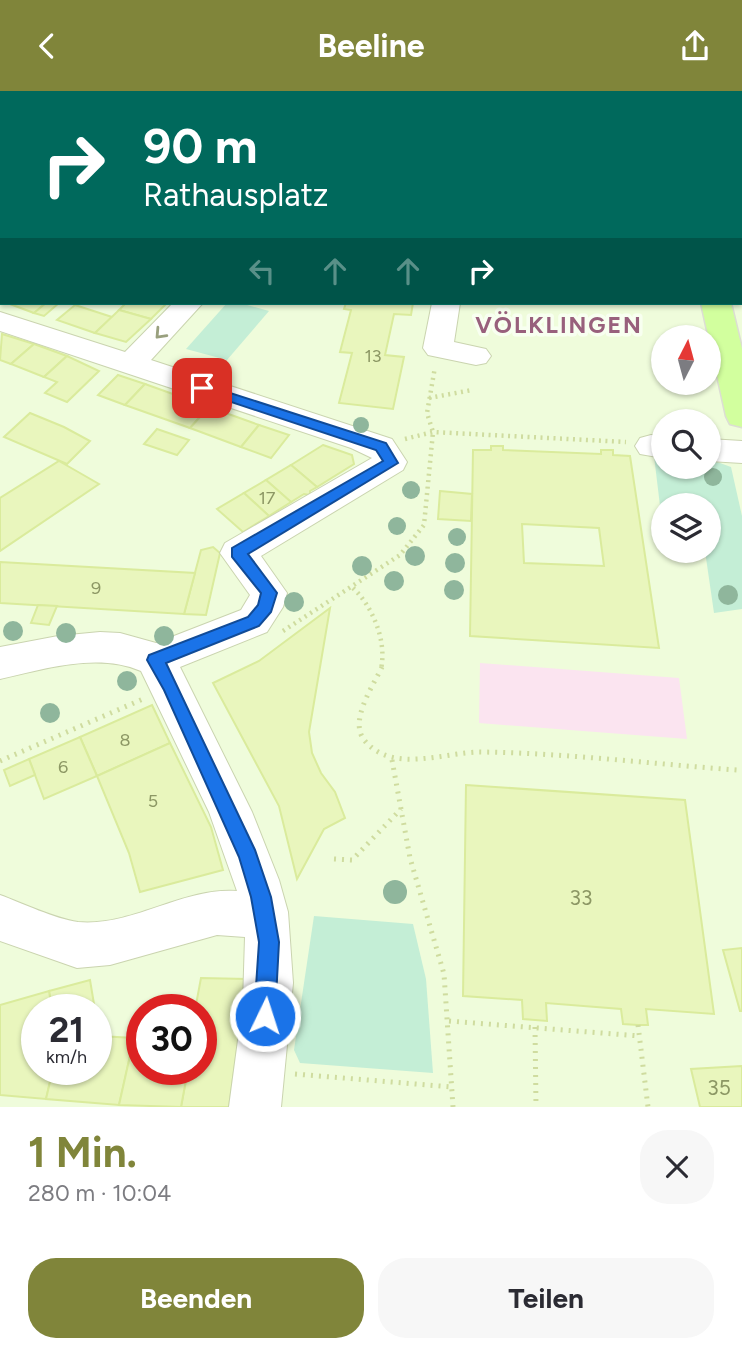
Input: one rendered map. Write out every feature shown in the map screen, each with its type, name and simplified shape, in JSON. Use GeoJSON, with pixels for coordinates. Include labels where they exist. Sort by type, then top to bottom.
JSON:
{"type":"FeatureCollection","features":[{"type":"Feature","properties":{"kind":"main road"},"geometry":{"type":"LineString","coordinates":[[716,305],[742,416]]}},
{"type":"Feature","properties":{"kind":"street"},"geometry":{"type":"LineString","coordinates":[[131,364],[186,305]]}},
{"type":"Feature","properties":{"kind":"street"},"geometry":{"type":"LineString","coordinates":[[446,305],[438,348],[476,356]]}},
{"type":"Feature","properties":{"kind":"street"},"geometry":{"type":"LineString","coordinates":[[0,321],[381,447],[391,463],[238,552],[256,572],[269,593],[265,607],[254,621],[152,666],[60,650],[0,663]]}},
{"type":"Feature","properties":{"kind":"street"},"geometry":{"type":"LineString","coordinates":[[721,451],[742,452]]}},
{"type":"Feature","properties":{"kind":"street"},"geometry":{"type":"LineString","coordinates":[[152,666],[248,856],[266,916],[269,942],[257,1089]]}},
{"type":"Feature","properties":{"kind":"street"},"geometry":{"type":"LineString","coordinates":[[0,918],[78,945],[110,942],[217,912],[266,916]]}},
{"type":"Feature","properties":{"kind":"path"},"geometry":{"type":"LineString","coordinates":[[438,348],[427,413],[433,432],[424,525],[400,555],[352,588],[366,600],[374,617],[383,653],[382,667],[363,707],[359,729],[364,741],[392,760],[480,752],[737,770]]}},
{"type":"Feature","properties":{"kind":"path"},"geometry":{"type":"LineString","coordinates":[[429,398],[472,390]]}},
{"type":"Feature","properties":{"kind":"path"},"geometry":{"type":"LineString","coordinates":[[433,432],[651,446]]}},
{"type":"Feature","properties":{"kind":"path"},"geometry":{"type":"LineString","coordinates":[[392,760],[410,858],[444,974],[453,1107]]}},
{"type":"Feature","properties":{"kind":"path"},"geometry":{"type":"LineString","coordinates":[[334,859],[352,860],[401,809]]}},
{"type":"Feature","properties":{"kind":"path"},"geometry":{"type":"LineString","coordinates":[[449,1021],[640,1036]]}},
{"type":"Feature","properties":{"kind":"path"},"geometry":{"type":"LineString","coordinates":[[638,1025],[649,1107]]}},
{"type":"Feature","properties":{"kind":"path"},"geometry":{"type":"LineString","coordinates":[[535,1027],[536,1107]]}},
{"type":"Feature","properties":{"kind":"path"},"geometry":{"type":"LineString","coordinates":[[257,1089],[452,1087]]}},
{"type":"Feature","properties":{"kind":"shaded area"},"geometry":{"type":"Polygon","coordinates":[[[0,305],[742,305],[742,1107],[0,1107],[0,305]]]}},
{"type":"Feature","properties":{"kind":"shaded area"},"geometry":{"type":"Polygon","coordinates":[[[225,305],[247,305],[269,311],[227,360],[186,349],[225,305]]]}},
{"type":"Feature","properties":{"kind":"shaded area"},"geometry":{"type":"Polygon","coordinates":[[[721,463],[731,467],[742,516],[742,609],[714,613],[707,563],[721,563],[721,493],[658,493],[657,479],[721,479],[721,463]]]}},
{"type":"Feature","properties":{"kind":"shaded area"},"geometry":{"type":"Polygon","coordinates":[[[480,663],[679,678],[687,739],[479,723],[480,663]]]}},
{"type":"Feature","properties":{"kind":"shaded area"},"geometry":{"type":"Polygon","coordinates":[[[314,916],[413,924],[426,979],[433,1073],[300,1063],[294,1050],[314,916]]]}},
{"type":"Feature","properties":{"kind":"building"},"geometry":{"type":"Polygon","coordinates":[[[13,305],[44,305],[34,313],[13,305]]]}},
{"type":"Feature","properties":{"kind":"building"},"geometry":{"type":"Polygon","coordinates":[[[44,305],[57,305],[44,316],[34,313],[44,305]]]}},
{"type":"Feature","properties":{"kind":"building"},"geometry":{"type":"Polygon","coordinates":[[[75,305],[112,317],[95,333],[57,320],[75,305]]]}},
{"type":"Feature","properties":{"kind":"building"},"geometry":{"type":"Polygon","coordinates":[[[124,305],[165,305],[151,319],[119,310],[124,305]]]}},
{"type":"Feature","properties":{"kind":"building"},"geometry":{"type":"Polygon","coordinates":[[[345,305],[413,305],[411,315],[394,314],[385,355],[404,357],[393,409],[339,403],[352,353],[340,352],[351,310],[344,309],[345,305]]]}},
{"type":"Feature","properties":{"kind":"building"},"geometry":{"type":"Polygon","coordinates":[[[119,310],[151,319],[126,342],[95,333],[119,310]]]}},
{"type":"Feature","properties":{"kind":"building"},"geometry":{"type":"Polygon","coordinates":[[[2,334],[34,344],[11,364],[0,360],[2,334]]]}},
{"type":"Feature","properties":{"kind":"building"},"geometry":{"type":"Polygon","coordinates":[[[34,344],[67,356],[44,377],[11,364],[34,344]]]}},
{"type":"Feature","properties":{"kind":"building"},"geometry":{"type":"Polygon","coordinates":[[[67,356],[99,371],[67,402],[45,393],[57,382],[44,377],[67,356]]]}},
{"type":"Feature","properties":{"kind":"building"},"geometry":{"type":"Polygon","coordinates":[[[118,375],[145,384],[125,405],[98,395],[118,375]]]}},
{"type":"Feature","properties":{"kind":"building"},"geometry":{"type":"Polygon","coordinates":[[[145,384],[209,407],[190,428],[125,405],[145,384]]]}},
{"type":"Feature","properties":{"kind":"building"},"geometry":{"type":"Polygon","coordinates":[[[209,407],[259,425],[241,447],[190,428],[209,407]]]}},
{"type":"Feature","properties":{"kind":"building"},"geometry":{"type":"Polygon","coordinates":[[[30,413],[90,441],[67,464],[4,437],[30,413]]]}},
{"type":"Feature","properties":{"kind":"building"},"geometry":{"type":"Polygon","coordinates":[[[259,425],[289,435],[271,458],[241,447],[259,425]]]}},
{"type":"Feature","properties":{"kind":"building"},"geometry":{"type":"Polygon","coordinates":[[[157,429],[189,440],[177,455],[144,444],[157,429]]]}},
{"type":"Feature","properties":{"kind":"building"},"geometry":{"type":"Polygon","coordinates":[[[323,445],[352,455],[354,464],[317,487],[291,465],[323,445]]]}},
{"type":"Feature","properties":{"kind":"building"},"geometry":{"type":"Polygon","coordinates":[[[491,446],[503,446],[503,450],[601,454],[601,450],[613,450],[613,455],[630,456],[659,648],[470,636],[473,450],[491,450],[491,446]],[[522,524],[524,563],[604,566],[599,528],[522,524]]]}},
{"type":"Feature","properties":{"kind":"building"},"geometry":{"type":"Polygon","coordinates":[[[59,461],[99,484],[0,551],[0,498],[59,461]]]}},
{"type":"Feature","properties":{"kind":"building"},"geometry":{"type":"Polygon","coordinates":[[[291,465],[317,487],[310,491],[310,495],[304,494],[291,502],[266,480],[291,465]]]}},
{"type":"Feature","properties":{"kind":"building"},"geometry":{"type":"Polygon","coordinates":[[[266,480],[291,502],[269,516],[244,493],[266,480]]]}},
{"type":"Feature","properties":{"kind":"building"},"geometry":{"type":"Polygon","coordinates":[[[440,491],[472,494],[471,521],[438,519],[440,491]]]}},
{"type":"Feature","properties":{"kind":"building"},"geometry":{"type":"Polygon","coordinates":[[[244,493],[269,516],[243,532],[217,509],[244,493]]]}},
{"type":"Feature","properties":{"kind":"building"},"geometry":{"type":"Polygon","coordinates":[[[213,547],[220,553],[206,615],[184,614],[201,550],[213,547]]]}},
{"type":"Feature","properties":{"kind":"building"},"geometry":{"type":"Polygon","coordinates":[[[0,562],[195,573],[184,614],[0,603],[0,562]]]}},
{"type":"Feature","properties":{"kind":"building"},"geometry":{"type":"Polygon","coordinates":[[[38,605],[57,606],[49,625],[31,623],[38,605]]]}},
{"type":"Feature","properties":{"kind":"building"},"geometry":{"type":"Polygon","coordinates":[[[330,608],[309,732],[312,753],[321,773],[335,792],[345,818],[324,829],[297,879],[279,806],[213,683],[259,661],[330,608]]]}},
{"type":"Feature","properties":{"kind":"building"},"geometry":{"type":"Polygon","coordinates":[[[152,705],[170,743],[97,776],[80,737],[152,705]]]}},
{"type":"Feature","properties":{"kind":"building"},"geometry":{"type":"Polygon","coordinates":[[[80,737],[97,776],[44,799],[29,759],[80,737]]]}},
{"type":"Feature","properties":{"kind":"building"},"geometry":{"type":"Polygon","coordinates":[[[170,743],[211,827],[223,870],[140,892],[129,853],[97,776],[170,743]]]}},
{"type":"Feature","properties":{"kind":"building"},"geometry":{"type":"Polygon","coordinates":[[[29,759],[35,775],[10,786],[4,770],[29,759]]]}},
{"type":"Feature","properties":{"kind":"building"},"geometry":{"type":"Polygon","coordinates":[[[466,785],[685,800],[714,1014],[646,1009],[648,1025],[638,1025],[623,1024],[621,1009],[546,1003],[547,1021],[523,1019],[522,1000],[463,996],[466,785]]]}},
{"type":"Feature","properties":{"kind":"building"},"geometry":{"type":"Polygon","coordinates":[[[742,948],[742,1011],[740,1011],[723,950],[742,948]]]}},
{"type":"Feature","properties":{"kind":"building"},"geometry":{"type":"Polygon","coordinates":[[[201,978],[247,979],[229,1107],[181,1107],[185,1085],[217,1085],[217,994],[198,994],[201,978]]]}},
{"type":"Feature","properties":{"kind":"building"},"geometry":{"type":"Polygon","coordinates":[[[90,980],[92,994],[49,994],[49,991],[90,980]]]}},
{"type":"Feature","properties":{"kind":"building"},"geometry":{"type":"Polygon","coordinates":[[[21,999],[21,1085],[49,1085],[46,1099],[0,1095],[0,1005],[21,999]]]}},
{"type":"Feature","properties":{"kind":"building"},"geometry":{"type":"Polygon","coordinates":[[[112,1037],[126,1038],[126,1074],[119,1105],[46,1099],[49,1085],[112,1085],[112,1037]]]}},
{"type":"Feature","properties":{"kind":"building"},"geometry":{"type":"Polygon","coordinates":[[[742,1066],[742,1107],[700,1107],[691,1069],[742,1066]]]}},
{"type":"Feature","properties":{"kind":"building"},"geometry":{"type":"Polygon","coordinates":[[[126,1074],[126,1085],[185,1085],[181,1107],[119,1105],[126,1074]]]}},
{"type":"Feature","properties":{"kind":"district","name":"VÖLKLINGEN"},"geometry":{"type":"Point","coordinates":[559,325]}},
{"type":"Feature","properties":{"kind":"route"},"geometry":{"type":"LineString","coordinates":[[202,388],[381,447],[391,463],[238,552],[256,572],[269,593],[265,607],[254,621],[216,639],[155,660],[171,687],[248,856],[261,897],[269,942],[265,1016]]}}]}
